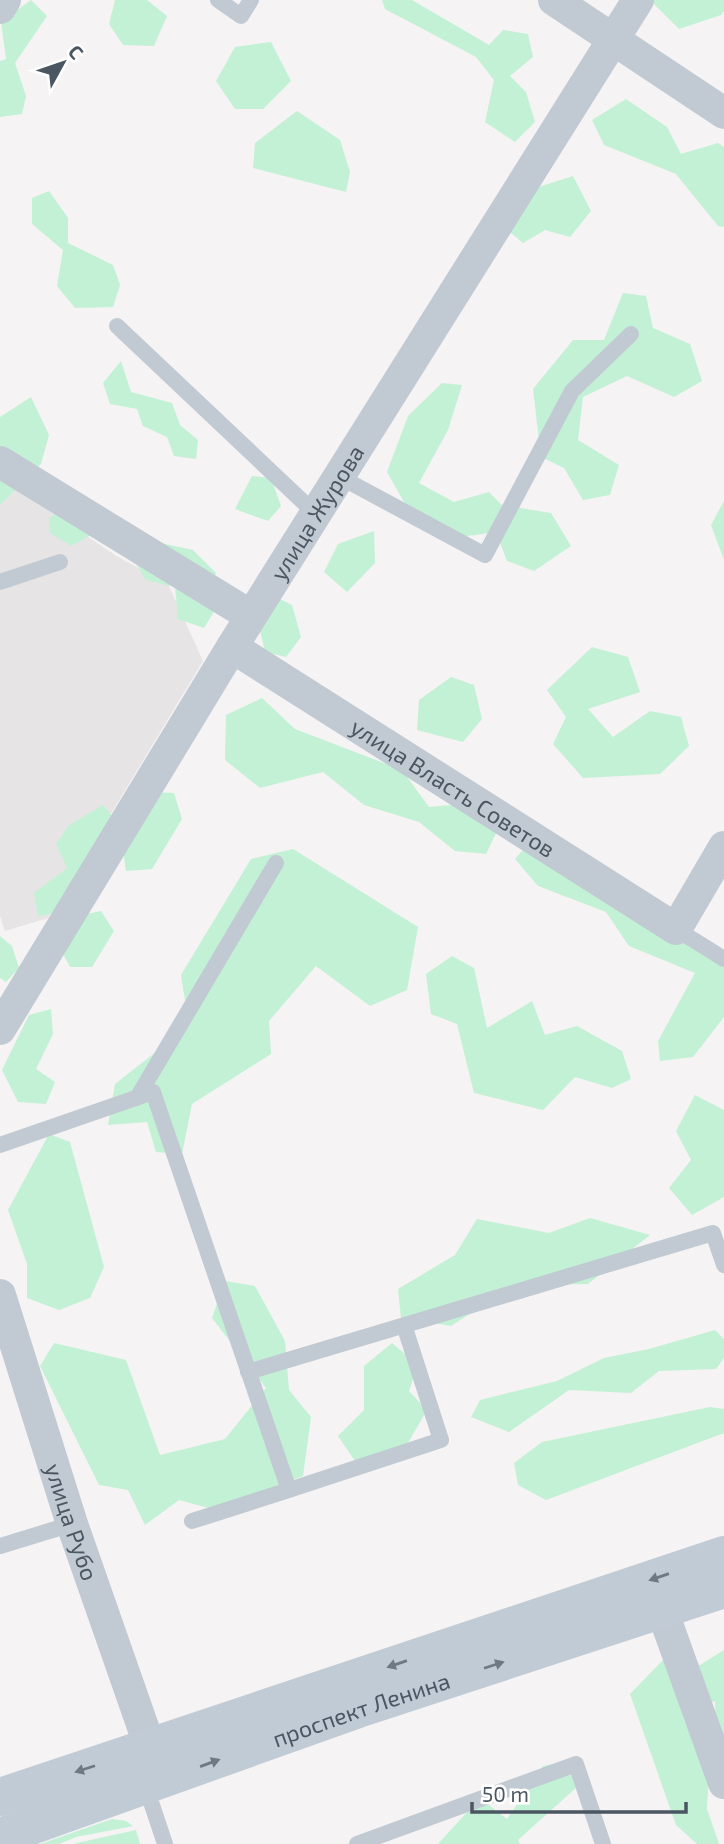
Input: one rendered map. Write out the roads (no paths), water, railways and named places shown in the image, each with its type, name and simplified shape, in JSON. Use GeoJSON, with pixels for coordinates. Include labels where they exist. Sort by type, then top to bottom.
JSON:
{"type":"FeatureCollection","features":[{"type":"Feature","properties":{"kind":"main road","name":"проспект Ленина"},"geometry":{"type":"LineString","coordinates":[[0,1797],[724,1555]]}},
{"type":"Feature","properties":{"kind":"main road","name":"проспект Ленина"},"geometry":{"type":"LineString","coordinates":[[17,1836],[358,1709],[724,1589]]}},
{"type":"Feature","properties":{"kind":"street"},"geometry":{"type":"LineString","coordinates":[[0,8],[5,0]]}},
{"type":"Feature","properties":{"kind":"street"},"geometry":{"type":"LineString","coordinates":[[554,0],[724,113]]}},
{"type":"Feature","properties":{"kind":"street","name":"улица Журова"},"geometry":{"type":"LineString","coordinates":[[0,1029],[251,616],[638,0]]}},
{"type":"Feature","properties":{"kind":"street"},"geometry":{"type":"LineString","coordinates":[[0,462],[251,616]]}},
{"type":"Feature","properties":{"kind":"street","name":"улица Власть Советов"},"geometry":{"type":"LineString","coordinates":[[232,647],[676,929]]}},
{"type":"Feature","properties":{"kind":"street"},"geometry":{"type":"LineString","coordinates":[[676,929],[724,847]]}},
{"type":"Feature","properties":{"kind":"street","name":"улица Рубо"},"geometry":{"type":"LineString","coordinates":[[2,1306],[72,1524],[150,1747]]}},
{"type":"Feature","properties":{"kind":"street"},"geometry":{"type":"LineString","coordinates":[[662,1610],[724,1783]]}},
{"type":"Feature","properties":{"kind":"lane"},"geometry":{"type":"LineString","coordinates":[[218,0],[241,16],[251,0]]}},
{"type":"Feature","properties":{"kind":"lane"},"geometry":{"type":"LineString","coordinates":[[117,326],[316,514]]}},
{"type":"Feature","properties":{"kind":"lane"},"geometry":{"type":"LineString","coordinates":[[340,477],[485,555],[572,391],[631,334]]}},
{"type":"Feature","properties":{"kind":"lane"},"geometry":{"type":"LineString","coordinates":[[0,582],[60,562]]}},
{"type":"Feature","properties":{"kind":"lane"},"geometry":{"type":"LineString","coordinates":[[137,1098],[276,863]]}},
{"type":"Feature","properties":{"kind":"lane"},"geometry":{"type":"LineString","coordinates":[[676,929],[724,959]]}},
{"type":"Feature","properties":{"kind":"lane"},"geometry":{"type":"LineString","coordinates":[[0,1145],[153,1092],[289,1490]]}},
{"type":"Feature","properties":{"kind":"lane"},"geometry":{"type":"LineString","coordinates":[[248,1372],[713,1233],[724,1265]]}},
{"type":"Feature","properties":{"kind":"lane"},"geometry":{"type":"LineString","coordinates":[[192,1521],[441,1440],[404,1325]]}},
{"type":"Feature","properties":{"kind":"lane"},"geometry":{"type":"LineString","coordinates":[[0,1546],[72,1524]]}},
{"type":"Feature","properties":{"kind":"lane"},"geometry":{"type":"LineString","coordinates":[[357,1844],[576,1765],[603,1844]]}},
{"type":"Feature","properties":{"kind":"lane"},"geometry":{"type":"LineString","coordinates":[[146,1787],[165,1844]]}}]}
